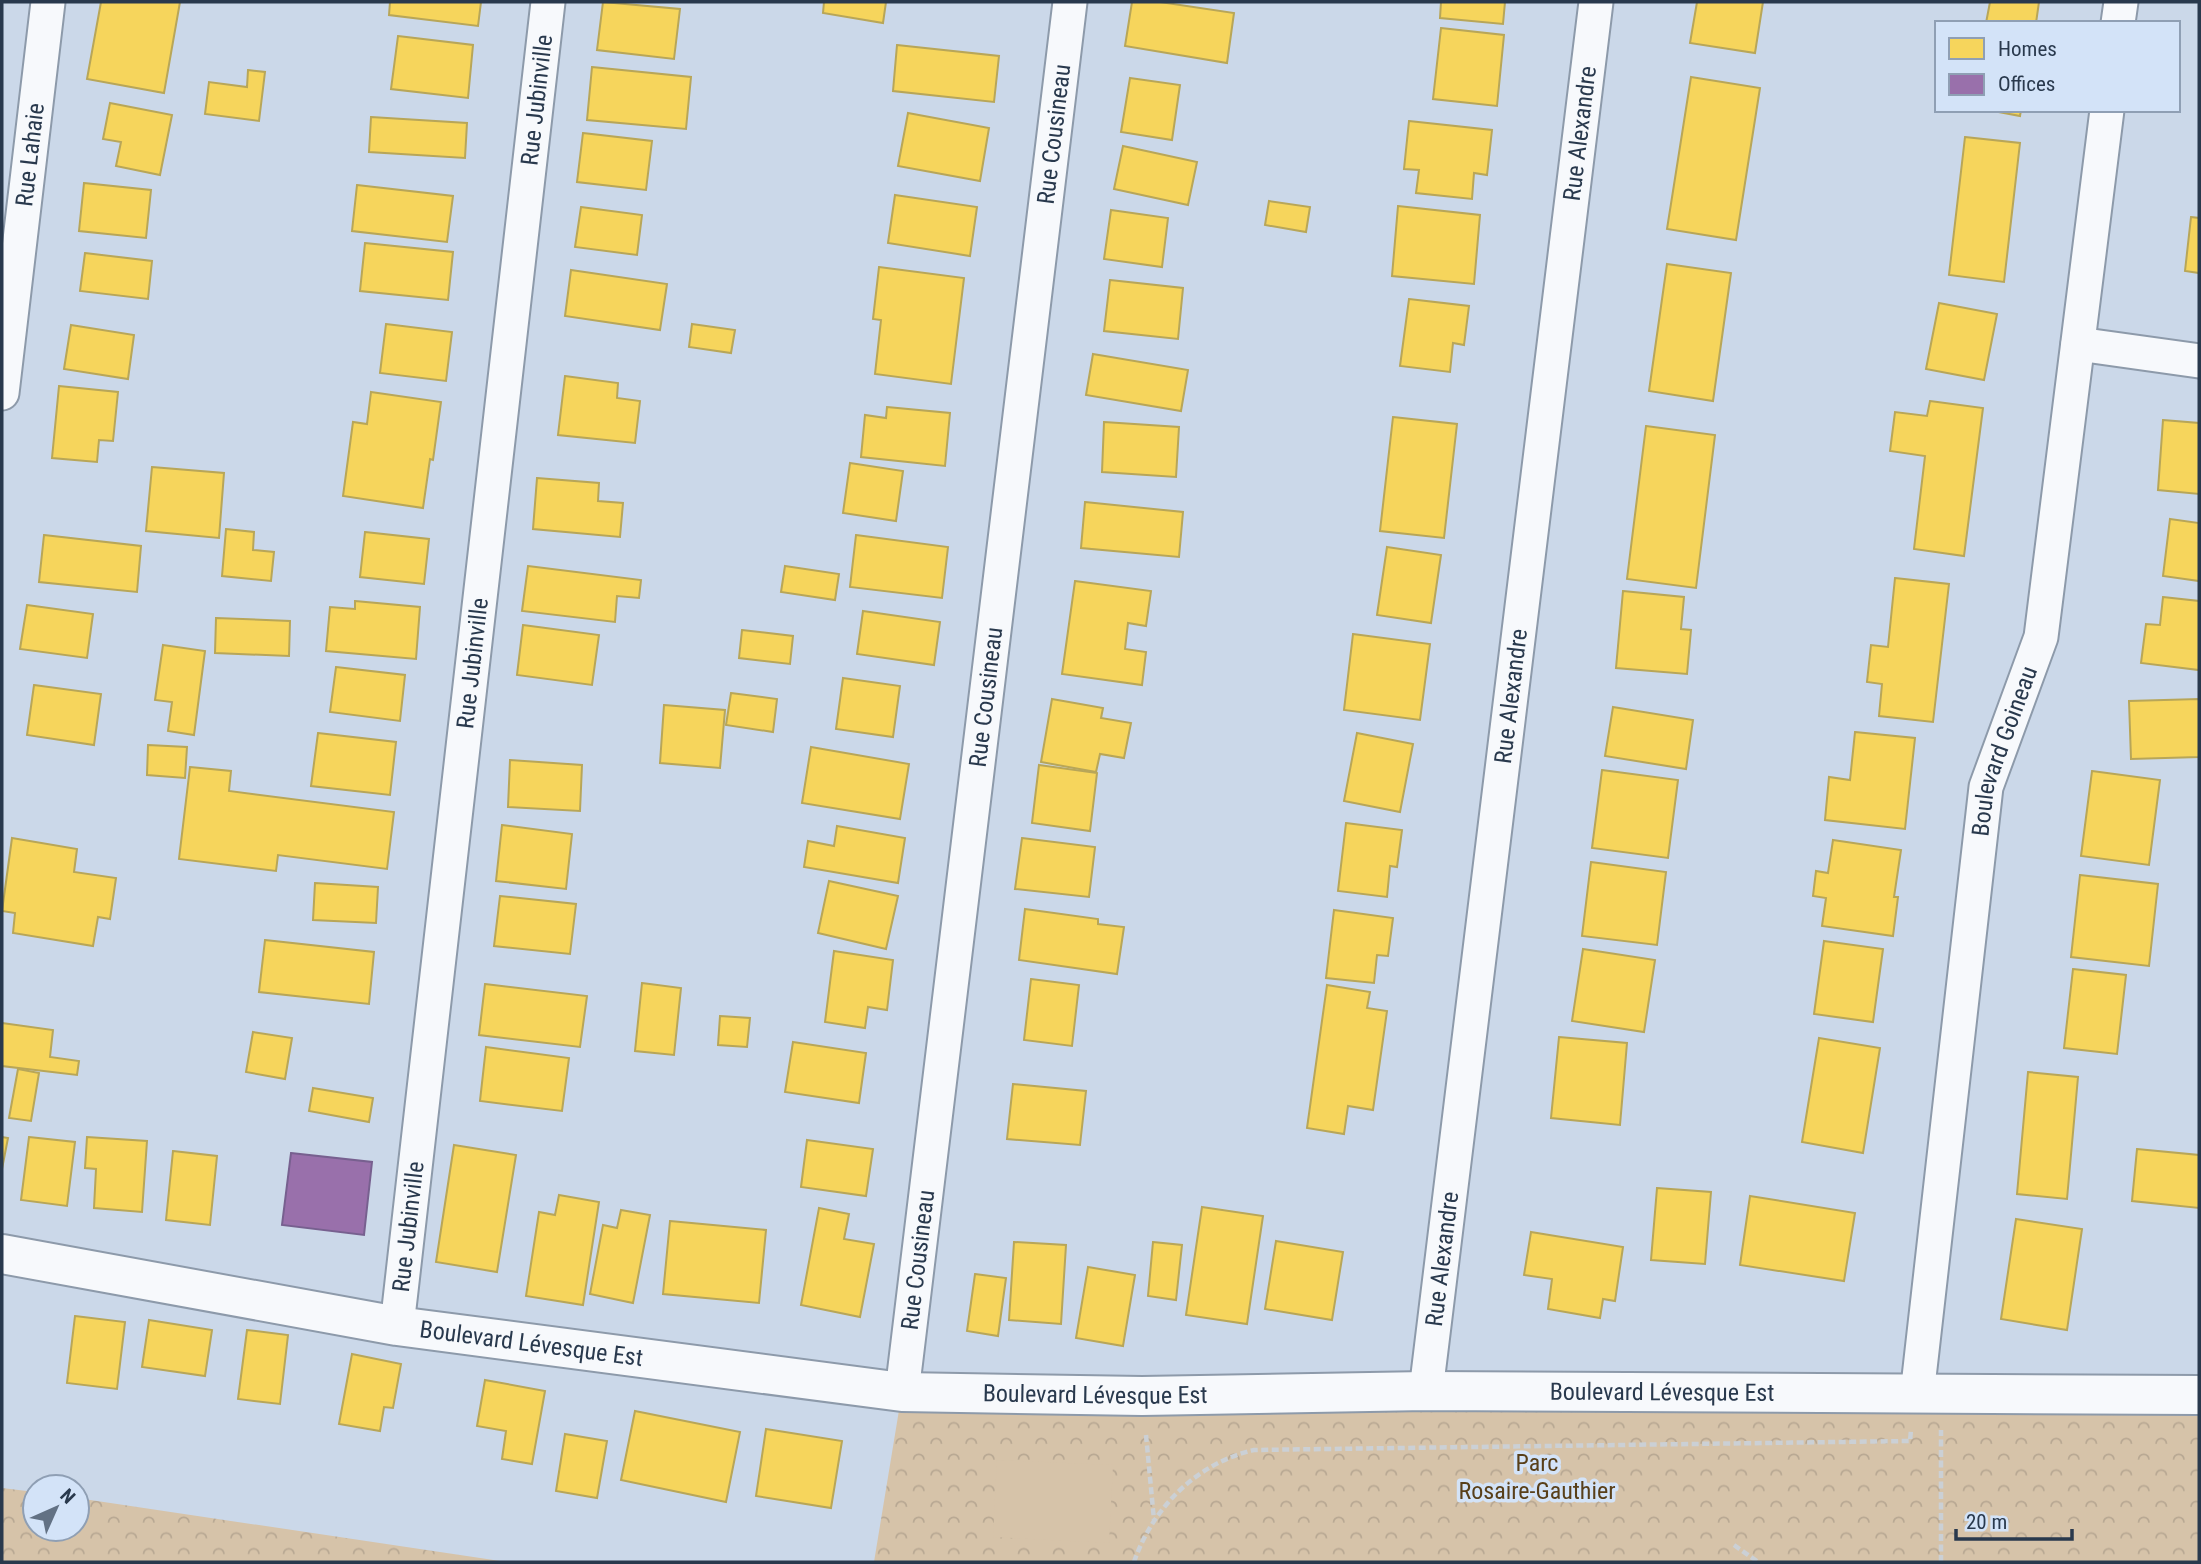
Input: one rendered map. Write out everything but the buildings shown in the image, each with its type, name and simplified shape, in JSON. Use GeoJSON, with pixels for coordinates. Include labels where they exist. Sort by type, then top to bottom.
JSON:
{"type":"FeatureCollection","features":[{"type":"Feature","properties":{"kind":"street","name":"Rue Lahaie"},"geometry":{"type":"LineString","coordinates":[[2,393],[48,2]]}},
{"type":"Feature","properties":{"kind":"street","name":"Rue Jubinville"},"geometry":{"type":"LineString","coordinates":[[397,1326],[548,2]]}},
{"type":"Feature","properties":{"kind":"street","name":"Rue Cousineau"},"geometry":{"type":"LineString","coordinates":[[902,1392],[1070,2]]}},
{"type":"Feature","properties":{"kind":"street","name":"Rue Alexandre"},"geometry":{"type":"LineString","coordinates":[[1426,1391],[1596,2]]}},
{"type":"Feature","properties":{"kind":"street"},"geometry":{"type":"LineString","coordinates":[[2119,21],[2121,2]]}},
{"type":"Feature","properties":{"kind":"street","name":"Boulevard Goineau"},"geometry":{"type":"LineString","coordinates":[[1929,1395],[1986,787],[2041,637],[2108,112]]}},
{"type":"Feature","properties":{"kind":"street"},"geometry":{"type":"LineString","coordinates":[[2078,344],[2199,361]]}},
{"type":"Feature","properties":{"kind":"street","name":"Boulevard Lévesque Est"},"geometry":{"type":"LineString","coordinates":[[2,1254],[397,1326],[902,1392],[1142,1396],[1426,1391],[2199,1395]]}},
{"type":"Feature","properties":{"kind":"path"},"geometry":{"type":"LineString","coordinates":[[1134,1562],[1154,1521],[1175,1494],[1196,1476],[1222,1460],[1254,1450],[1910,1441],[1929,1395]]}},
{"type":"Feature","properties":{"kind":"path"},"geometry":{"type":"LineString","coordinates":[[1929,1395],[1941,1562]]}},
{"type":"Feature","properties":{"kind":"path"},"geometry":{"type":"LineString","coordinates":[[1142,1396],[1154,1521]]}},
{"type":"Feature","properties":{"kind":"path"},"geometry":{"type":"LineString","coordinates":[[1734,1545],[1758,1562]]}},
{"type":"Feature","properties":{"kind":"green space","name":"Parc Rosaire-Gauthier"},"geometry":{"type":"Polygon","coordinates":[[[902,1392],[2199,1395],[2199,1562],[874,1562],[902,1392]]]}},
{"type":"Feature","properties":{"kind":"green space"},"geometry":{"type":"Polygon","coordinates":[[[997,1460],[1113,1465],[1109,1543],[993,1537],[997,1460]]]}},
{"type":"Feature","properties":{"kind":"green space"},"geometry":{"type":"Polygon","coordinates":[[[2,1488],[21,1490],[21,1543],[91,1543],[91,1500],[507,1562],[2,1562],[2,1488]]]}}]}
